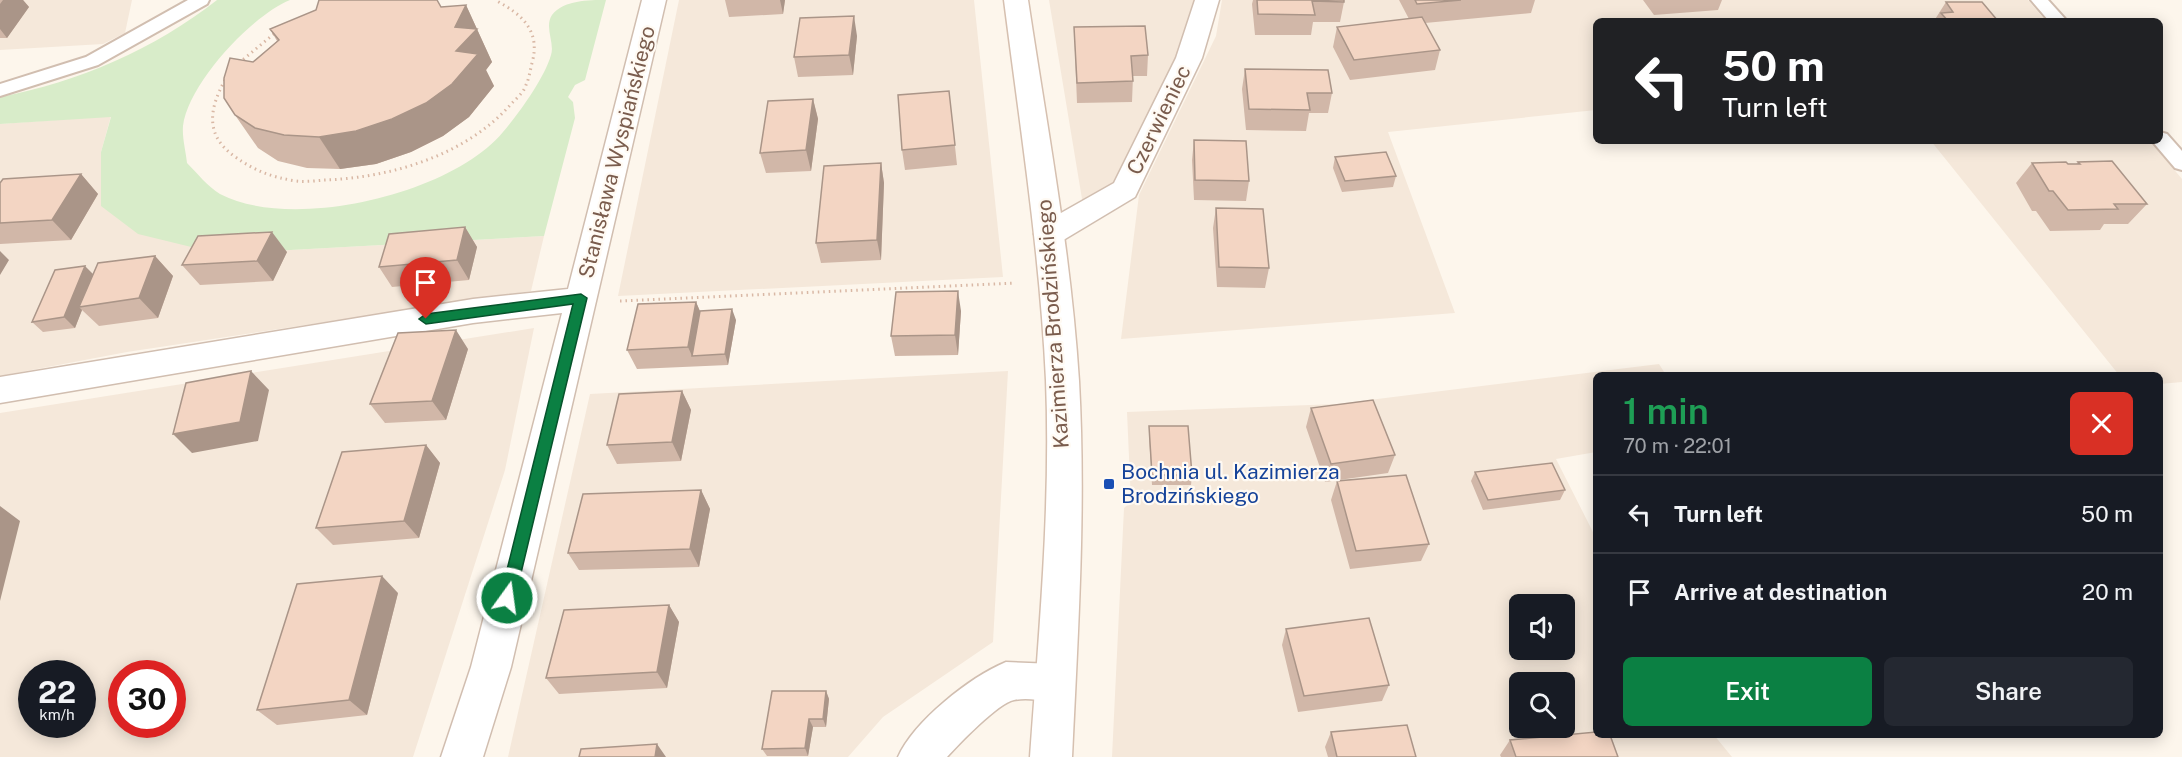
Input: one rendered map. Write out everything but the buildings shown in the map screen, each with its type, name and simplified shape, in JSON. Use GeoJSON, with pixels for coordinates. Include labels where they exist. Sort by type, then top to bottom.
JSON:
{"type":"FeatureCollection","features":[{"type":"Feature","properties":{"kind":"street","name":"Stanisława Wyspiańskiego"},"geometry":{"type":"LineString","coordinates":[[462,757],[490,667],[654,0]]}},
{"type":"Feature","properties":{"kind":"street","name":"Kazimierza Brodzińskiego"},"geometry":{"type":"LineString","coordinates":[[1016,0],[1049,234],[1062,379],[1064,480],[1051,757]]}},
{"type":"Feature","properties":{"kind":"street","name":"Czerwieniec"},"geometry":{"type":"LineString","coordinates":[[1049,234],[1125,190],[1189,58],[1207,0]]}},
{"type":"Feature","properties":{"kind":"street"},"geometry":{"type":"LineString","coordinates":[[0,390],[473,311],[581,298]]}},
{"type":"Feature","properties":{"kind":"street"},"geometry":{"type":"LineString","coordinates":[[919,757],[959,715],[1006,681],[1055,683]]}},
{"type":"Feature","properties":{"kind":"lane"},"geometry":{"type":"LineString","coordinates":[[0,90],[92,61],[201,0]]}},
{"type":"Feature","properties":{"kind":"lane"},"geometry":{"type":"LineString","coordinates":[[2039,0],[2055,18]]}},
{"type":"Feature","properties":{"kind":"lane"},"geometry":{"type":"LineString","coordinates":[[2163,141],[2182,163]]}},
{"type":"Feature","properties":{"kind":"path"},"geometry":{"type":"LineString","coordinates":[[227,78],[216,97],[213,108],[213,131],[226,152],[248,168],[279,179],[318,182],[361,179],[405,168],[445,153],[480,132],[508,109],[527,84],[536,58],[534,38],[523,19],[505,4],[495,0]]}},
{"type":"Feature","properties":{"kind":"path"},"geometry":{"type":"LineString","coordinates":[[236,66],[258,45],[280,30]]}},
{"type":"Feature","properties":{"kind":"path"},"geometry":{"type":"LineString","coordinates":[[581,298],[606,302],[1015,283]]}},
{"type":"Feature","properties":{"kind":"shaded area"},"geometry":{"type":"Polygon","coordinates":[[[0,0],[132,0],[125,33],[103,44],[0,50],[0,0]]]}},
{"type":"Feature","properties":{"kind":"shaded area"},"geometry":{"type":"Polygon","coordinates":[[[679,0],[974,0],[1003,277],[618,296],[679,0]]]}},
{"type":"Feature","properties":{"kind":"shaded area"},"geometry":{"type":"Polygon","coordinates":[[[1049,0],[1199,0],[1151,115],[1109,189],[1083,205],[1049,0]]]}},
{"type":"Feature","properties":{"kind":"shaded area"},"geometry":{"type":"Polygon","coordinates":[[[1222,0],[2028,0],[2043,18],[1593,18],[1593,110],[1388,132],[1455,313],[1121,339],[1139,195],[1216,36],[1222,0]]]}},
{"type":"Feature","properties":{"kind":"shaded area"},"geometry":{"type":"Polygon","coordinates":[[[111,116],[101,152],[220,254],[544,236],[531,291],[127,352],[0,376],[0,124],[111,116]]]}},
{"type":"Feature","properties":{"kind":"shaded area"},"geometry":{"type":"Polygon","coordinates":[[[1933,144],[2153,144],[2182,179],[2182,382],[2163,384],[2163,372],[2117,372],[1933,144]]]}},
{"type":"Feature","properties":{"kind":"shaded area"},"geometry":{"type":"Polygon","coordinates":[[[534,328],[505,470],[413,757],[0,757],[0,413],[534,328]]]}},
{"type":"Feature","properties":{"kind":"shaded area"},"geometry":{"type":"Polygon","coordinates":[[[1659,364],[1664,372],[1595,372],[1659,364]]]}},
{"type":"Feature","properties":{"kind":"shaded area"},"geometry":{"type":"Polygon","coordinates":[[[1008,371],[993,642],[883,717],[848,757],[508,757],[590,394],[1008,371]]]}},
{"type":"Feature","properties":{"kind":"shaded area"},"geometry":{"type":"Polygon","coordinates":[[[1593,372],[1593,453],[1556,459],[1593,532],[1593,738],[1716,738],[1732,757],[1112,757],[1124,508],[1131,502],[1127,412],[1337,404],[1593,372]]]}},
{"type":"Feature","properties":{"kind":"green space"},"geometry":{"type":"Polygon","coordinates":[[[217,0],[290,0],[274,8],[240,36],[224,53],[196,91],[187,109],[183,126],[187,163],[220,194],[251,205],[287,209],[328,207],[369,201],[410,189],[447,173],[479,154],[503,132],[543,74],[552,50],[549,25],[552,15],[563,6],[570,4],[606,0],[585,80],[575,85],[568,97],[573,102],[575,118],[544,236],[220,254],[138,234],[101,206],[101,152],[111,117],[0,124],[0,97],[29,91],[87,73],[114,61],[168,34],[217,0]]]}},
{"type":"Feature","properties":{"kind":"place","name":"Bochnia ul. Kazimierza Brodzińskiego"},"geometry":{"type":"Point","coordinates":[1109,484]}},
{"type":"Feature","properties":{"kind":"route"},"geometry":{"type":"LineString","coordinates":[[426,319],[581,298],[507,598]]}}]}
